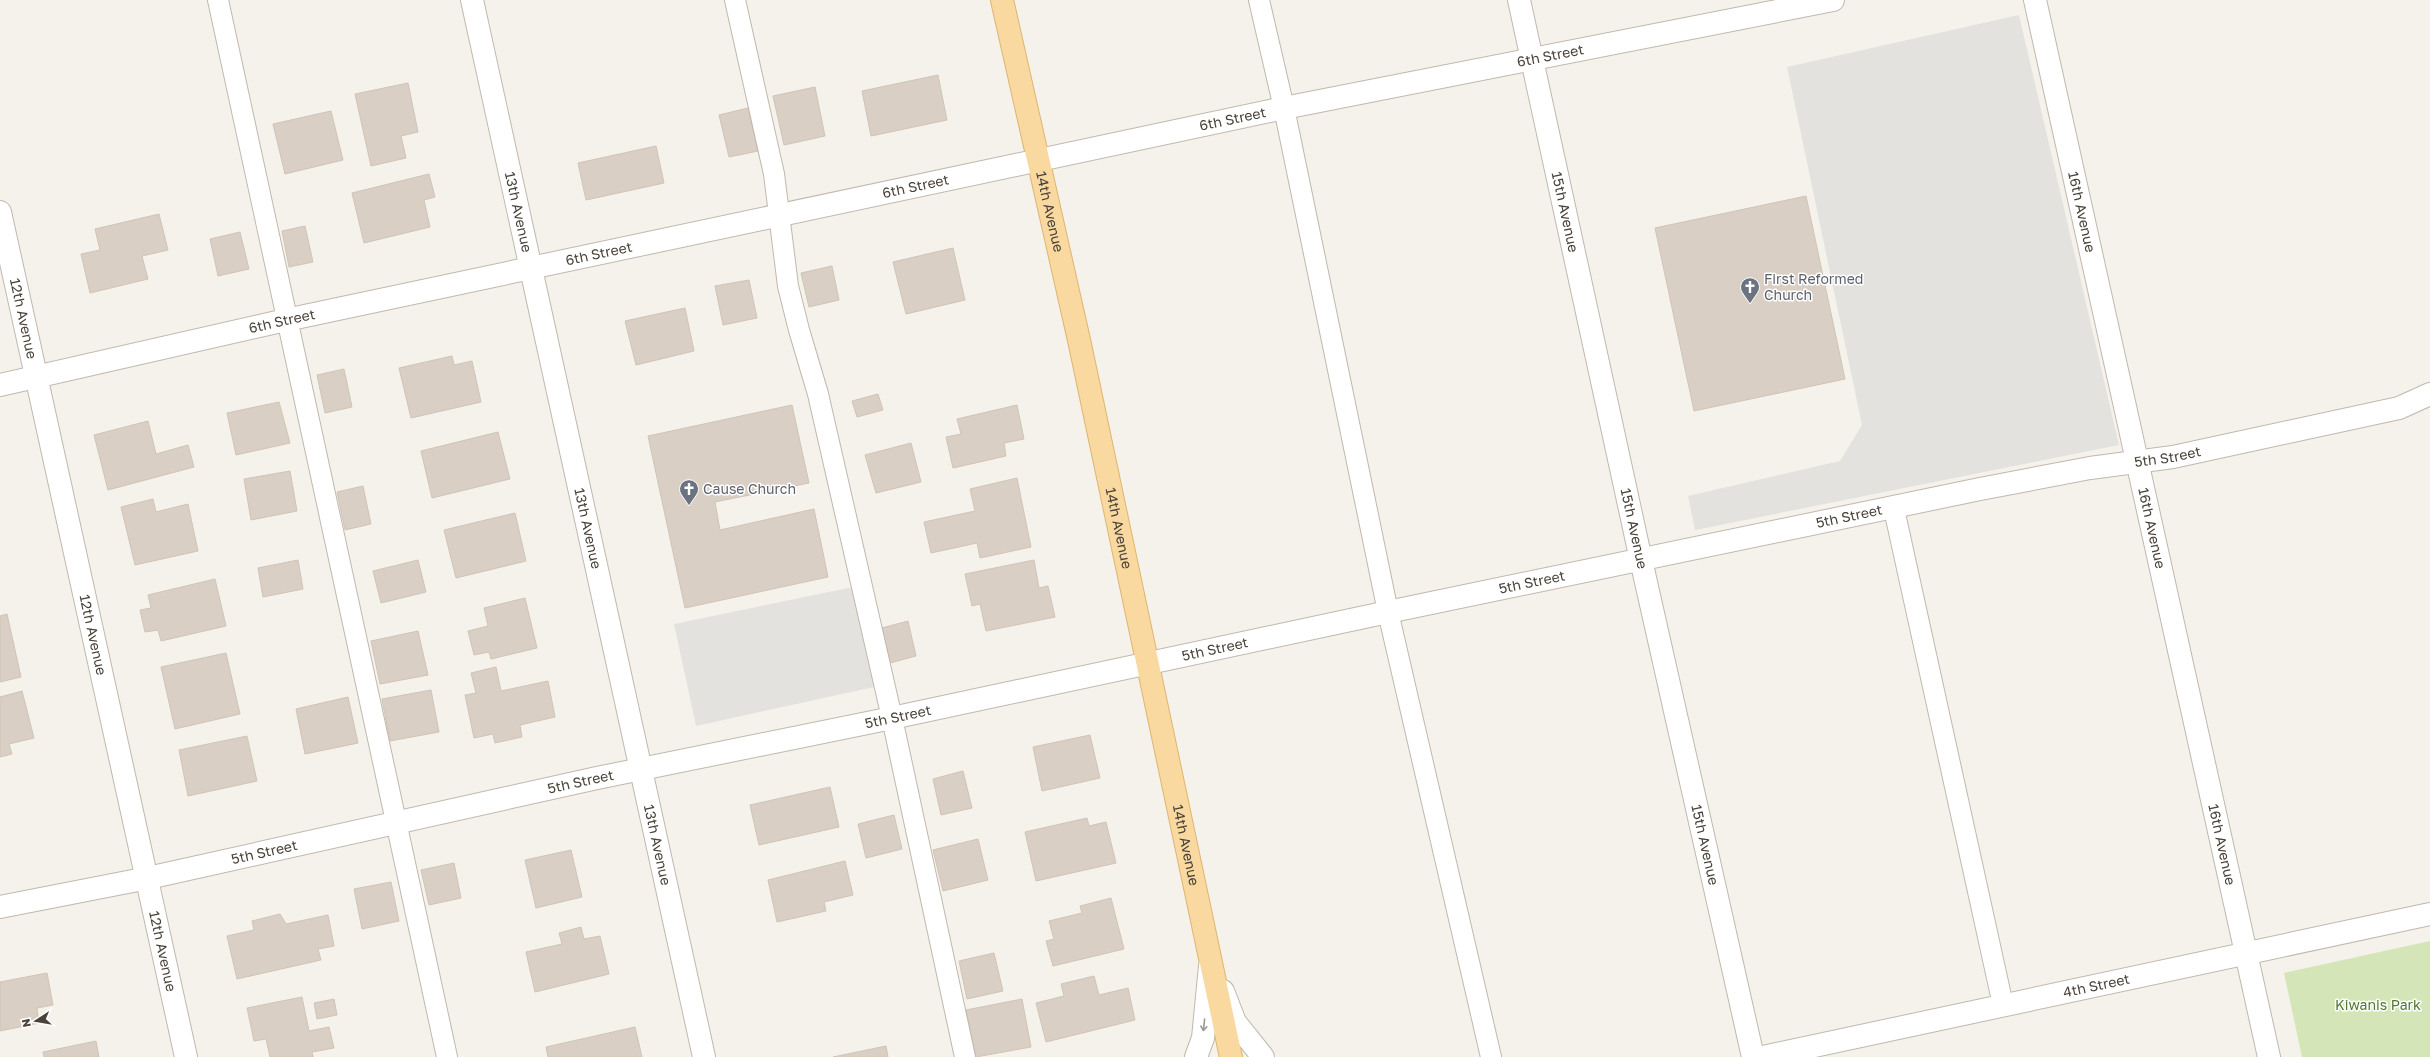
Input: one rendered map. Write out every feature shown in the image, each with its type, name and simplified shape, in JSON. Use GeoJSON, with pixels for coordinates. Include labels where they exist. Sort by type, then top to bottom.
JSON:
{"type":"FeatureCollection","features":[{"type":"Feature","properties":{"kind":"main road","name":"14th Avenue"},"geometry":{"type":"LineString","coordinates":[[1002,0],[1079,340],[1231,1057]]}},
{"type":"Feature","properties":{"kind":"street","name":"13th Avenue"},"geometry":{"type":"LineString","coordinates":[[472,0],[704,1057]]}},
{"type":"Feature","properties":{"kind":"street","name":"15th Avenue"},"geometry":{"type":"LineString","coordinates":[[1519,0],[1641,560],[1753,1057]]}},
{"type":"Feature","properties":{"kind":"street","name":"6th Street"},"geometry":{"type":"LineString","coordinates":[[0,385],[37,378],[286,320],[1284,108],[1532,60],[1788,5],[1833,0]]}},
{"type":"Feature","properties":{"kind":"street","name":"16th Avenue"},"geometry":{"type":"LineString","coordinates":[[2035,0],[2269,1057]]}},
{"type":"Feature","properties":{"kind":"street","name":"12th Avenue"},"geometry":{"type":"LineString","coordinates":[[0,212],[148,878],[186,1057]]}},
{"type":"Feature","properties":{"kind":"street","name":"5th Street"},"geometry":{"type":"LineString","coordinates":[[0,907],[148,878],[395,822],[640,769],[892,718],[1388,612],[1894,509],[2011,483],[2173,457],[2399,408],[2430,394]]}},
{"type":"Feature","properties":{"kind":"street","name":"4th Street"},"geometry":{"type":"LineString","coordinates":[[1763,1057],[2430,914]]}},
{"type":"Feature","properties":{"kind":"street"},"geometry":{"type":"LineString","coordinates":[[1196,1057],[1203,1038],[1211,959]]}},
{"type":"Feature","properties":{"kind":"street"},"geometry":{"type":"LineString","coordinates":[[1211,959],[1235,1022],[1263,1057]]}},
{"type":"Feature","properties":{"kind":"lane"},"geometry":{"type":"LineString","coordinates":[[218,0],[286,320],[447,1057]]}},
{"type":"Feature","properties":{"kind":"lane"},"geometry":{"type":"LineString","coordinates":[[735,0],[774,174],[788,286],[818,394],[892,718],[965,1057]]}},
{"type":"Feature","properties":{"kind":"lane"},"geometry":{"type":"LineString","coordinates":[[1259,0],[1284,108],[1388,612],[1491,1057]]}},
{"type":"Feature","properties":{"kind":"lane"},"geometry":{"type":"LineString","coordinates":[[1894,509],[2003,1005]]}},
{"type":"Feature","properties":{"kind":"green space","name":"Kiwanis Park"},"geometry":{"type":"Polygon","coordinates":[[[2430,941],[2430,1057],[2302,1057],[2284,973],[2430,941]]]}},
{"type":"Feature","properties":{"kind":"shaded area"},"geometry":{"type":"Polygon","coordinates":[[[2019,15],[2119,445],[1695,530],[1688,496],[1840,461],[1862,425],[1787,67],[2019,15]]]}},
{"type":"Feature","properties":{"kind":"shaded area"},"geometry":{"type":"Polygon","coordinates":[[[853,587],[874,687],[696,726],[674,624],[853,587]]]}},
{"type":"Feature","properties":{"kind":"building"},"geometry":{"type":"Polygon","coordinates":[[[938,75],[947,120],[871,136],[862,91],[938,75]]]}},
{"type":"Feature","properties":{"kind":"building"},"geometry":{"type":"Polygon","coordinates":[[[408,83],[418,132],[401,136],[406,158],[371,166],[355,94],[408,83]]]}},
{"type":"Feature","properties":{"kind":"building"},"geometry":{"type":"Polygon","coordinates":[[[815,87],[825,136],[784,145],[773,96],[815,87]]]}},
{"type":"Feature","properties":{"kind":"building"},"geometry":{"type":"Polygon","coordinates":[[[748,108],[758,151],[729,157],[719,115],[748,108]]]}},
{"type":"Feature","properties":{"kind":"building"},"geometry":{"type":"Polygon","coordinates":[[[331,111],[343,160],[285,174],[273,124],[331,111]]]}},
{"type":"Feature","properties":{"kind":"building"},"geometry":{"type":"Polygon","coordinates":[[[656,146],[664,183],[586,200],[578,163],[656,146]]]}},
{"type":"Feature","properties":{"kind":"building"},"geometry":{"type":"Polygon","coordinates":[[[429,174],[435,197],[424,200],[430,227],[364,243],[352,193],[429,174]]]}},
{"type":"Feature","properties":{"kind":"building","name":"First Reformed Church"},"geometry":{"type":"Polygon","coordinates":[[[1806,196],[1845,379],[1694,411],[1655,228],[1806,196]]]}},
{"type":"Feature","properties":{"kind":"building"},"geometry":{"type":"Polygon","coordinates":[[[159,214],[168,250],[142,256],[148,279],[90,293],[81,254],[100,250],[95,229],[159,214]]]}},
{"type":"Feature","properties":{"kind":"building"},"geometry":{"type":"Polygon","coordinates":[[[305,226],[313,262],[289,267],[282,231],[305,226]]]}},
{"type":"Feature","properties":{"kind":"building"},"geometry":{"type":"Polygon","coordinates":[[[240,232],[249,269],[218,276],[210,239],[240,232]]]}},
{"type":"Feature","properties":{"kind":"building"},"geometry":{"type":"Polygon","coordinates":[[[953,248],[965,300],[906,314],[893,262],[953,248]]]}},
{"type":"Feature","properties":{"kind":"building"},"geometry":{"type":"Polygon","coordinates":[[[832,266],[839,300],[809,307],[801,273],[832,266]]]}},
{"type":"Feature","properties":{"kind":"building"},"geometry":{"type":"Polygon","coordinates":[[[749,280],[757,318],[723,325],[715,286],[749,280]]]}},
{"type":"Feature","properties":{"kind":"building"},"geometry":{"type":"Polygon","coordinates":[[[685,308],[694,351],[636,365],[625,321],[685,308]]]}},
{"type":"Feature","properties":{"kind":"building"},"geometry":{"type":"Polygon","coordinates":[[[452,356],[454,365],[472,361],[481,402],[411,418],[399,368],[452,356]]]}},
{"type":"Feature","properties":{"kind":"building"},"geometry":{"type":"Polygon","coordinates":[[[344,369],[352,407],[325,413],[317,375],[344,369]]]}},
{"type":"Feature","properties":{"kind":"building"},"geometry":{"type":"Polygon","coordinates":[[[878,394],[883,410],[857,417],[852,401],[878,394]]]}},
{"type":"Feature","properties":{"kind":"building"},"geometry":{"type":"Polygon","coordinates":[[[279,402],[290,443],[236,455],[227,413],[279,402]]]}},
{"type":"Feature","properties":{"kind":"building","name":"Cause Church"},"geometry":{"type":"Polygon","coordinates":[[[792,405],[809,483],[715,502],[720,530],[814,509],[828,577],[685,608],[648,436],[792,405]]]}},
{"type":"Feature","properties":{"kind":"building"},"geometry":{"type":"Polygon","coordinates":[[[1017,405],[1024,439],[1004,443],[1006,456],[953,468],[946,437],[961,434],[957,419],[1017,405]]]}},
{"type":"Feature","properties":{"kind":"building"},"geometry":{"type":"Polygon","coordinates":[[[148,421],[156,454],[188,445],[194,467],[108,490],[94,435],[148,421]]]}},
{"type":"Feature","properties":{"kind":"building"},"geometry":{"type":"Polygon","coordinates":[[[498,432],[510,479],[432,498],[421,451],[498,432]]]}},
{"type":"Feature","properties":{"kind":"building"},"geometry":{"type":"Polygon","coordinates":[[[911,443],[921,482],[876,493],[865,455],[911,443]]]}},
{"type":"Feature","properties":{"kind":"building"},"geometry":{"type":"Polygon","coordinates":[[[290,471],[297,511],[251,520],[244,479],[290,471]]]}},
{"type":"Feature","properties":{"kind":"building"},"geometry":{"type":"Polygon","coordinates":[[[1017,478],[1031,547],[980,558],[977,543],[931,553],[924,522],[975,511],[970,489],[1017,478]]]}},
{"type":"Feature","properties":{"kind":"building"},"geometry":{"type":"Polygon","coordinates":[[[363,486],[371,524],[345,530],[337,492],[363,486]]]}},
{"type":"Feature","properties":{"kind":"building"},"geometry":{"type":"Polygon","coordinates":[[[153,499],[156,512],[188,504],[198,551],[135,565],[121,507],[153,499]]]}},
{"type":"Feature","properties":{"kind":"building"},"geometry":{"type":"Polygon","coordinates":[[[515,513],[526,561],[456,578],[444,530],[515,513]]]}},
{"type":"Feature","properties":{"kind":"building"},"geometry":{"type":"Polygon","coordinates":[[[298,560],[303,589],[263,597],[258,568],[298,560]]]}},
{"type":"Feature","properties":{"kind":"building"},"geometry":{"type":"Polygon","coordinates":[[[418,560],[426,592],[381,603],[373,571],[418,560]]]}},
{"type":"Feature","properties":{"kind":"building"},"geometry":{"type":"Polygon","coordinates":[[[1034,560],[1039,588],[1048,586],[1055,617],[986,631],[980,604],[972,606],[965,574],[1034,560]]]}},
{"type":"Feature","properties":{"kind":"building"},"geometry":{"type":"Polygon","coordinates":[[[215,579],[226,626],[161,641],[158,630],[145,632],[140,610],[151,608],[148,595],[215,579]]]}},
{"type":"Feature","properties":{"kind":"building"},"geometry":{"type":"Polygon","coordinates":[[[525,598],[537,648],[491,659],[489,652],[474,655],[468,631],[488,626],[484,608],[525,598]]]}},
{"type":"Feature","properties":{"kind":"building"},"geometry":{"type":"Polygon","coordinates":[[[7,614],[21,677],[0,682],[0,616],[7,614]]]}},
{"type":"Feature","properties":{"kind":"building"},"geometry":{"type":"Polygon","coordinates":[[[908,621],[916,656],[890,663],[882,628],[908,621]]]}},
{"type":"Feature","properties":{"kind":"building"},"geometry":{"type":"Polygon","coordinates":[[[418,631],[428,675],[380,684],[371,641],[418,631]]]}},
{"type":"Feature","properties":{"kind":"building"},"geometry":{"type":"Polygon","coordinates":[[[226,653],[240,714],[175,729],[161,667],[226,653]]]}},
{"type":"Feature","properties":{"kind":"building"},"geometry":{"type":"Polygon","coordinates":[[[496,667],[501,691],[548,681],[555,717],[520,725],[522,737],[495,743],[493,734],[474,738],[465,695],[476,693],[471,673],[496,667]]]}},
{"type":"Feature","properties":{"kind":"building"},"geometry":{"type":"Polygon","coordinates":[[[431,690],[439,732],[390,741],[382,699],[431,690]]]}},
{"type":"Feature","properties":{"kind":"building"},"geometry":{"type":"Polygon","coordinates":[[[22,691],[34,738],[9,744],[12,754],[0,757],[0,697],[22,691]]]}},
{"type":"Feature","properties":{"kind":"building"},"geometry":{"type":"Polygon","coordinates":[[[348,697],[358,743],[305,754],[296,709],[348,697]]]}},
{"type":"Feature","properties":{"kind":"building"},"geometry":{"type":"Polygon","coordinates":[[[1090,735],[1100,778],[1042,791],[1033,747],[1090,735]]]}},
{"type":"Feature","properties":{"kind":"building"},"geometry":{"type":"Polygon","coordinates":[[[247,736],[257,781],[188,796],[179,750],[247,736]]]}},
{"type":"Feature","properties":{"kind":"building"},"geometry":{"type":"Polygon","coordinates":[[[963,771],[972,808],[941,815],[933,779],[963,771]]]}},
{"type":"Feature","properties":{"kind":"building"},"geometry":{"type":"Polygon","coordinates":[[[830,787],[839,827],[759,845],[750,805],[830,787]]]}},
{"type":"Feature","properties":{"kind":"building"},"geometry":{"type":"Polygon","coordinates":[[[894,815],[902,849],[866,858],[858,824],[894,815]]]}},
{"type":"Feature","properties":{"kind":"building"},"geometry":{"type":"Polygon","coordinates":[[[1087,818],[1089,826],[1106,822],[1116,863],[1036,881],[1025,832],[1087,818]]]}},
{"type":"Feature","properties":{"kind":"building"},"geometry":{"type":"Polygon","coordinates":[[[978,839],[988,880],[943,891],[933,850],[978,839]]]}},
{"type":"Feature","properties":{"kind":"building"},"geometry":{"type":"Polygon","coordinates":[[[571,850],[582,897],[536,908],[525,860],[571,850]]]}},
{"type":"Feature","properties":{"kind":"building"},"geometry":{"type":"Polygon","coordinates":[[[845,861],[853,895],[824,902],[826,911],[777,922],[768,880],[845,861]]]}},
{"type":"Feature","properties":{"kind":"building"},"geometry":{"type":"Polygon","coordinates":[[[454,863],[461,898],[429,905],[421,870],[454,863]]]}},
{"type":"Feature","properties":{"kind":"building"},"geometry":{"type":"Polygon","coordinates":[[[391,882],[399,921],[362,929],[354,889],[391,882]]]}},
{"type":"Feature","properties":{"kind":"building"},"geometry":{"type":"Polygon","coordinates":[[[1111,898],[1124,949],[1053,966],[1046,941],[1054,939],[1049,921],[1082,913],[1080,906],[1111,898]]]}},
{"type":"Feature","properties":{"kind":"building"},"geometry":{"type":"Polygon","coordinates":[[[280,914],[286,924],[328,915],[334,946],[318,949],[321,960],[237,979],[227,936],[254,930],[252,921],[280,914]]]}},
{"type":"Feature","properties":{"kind":"building"},"geometry":{"type":"Polygon","coordinates":[[[581,927],[584,939],[600,936],[609,974],[535,992],[526,952],[562,944],[559,933],[581,927]]]}},
{"type":"Feature","properties":{"kind":"building"},"geometry":{"type":"Polygon","coordinates":[[[994,953],[1003,991],[967,999],[959,961],[994,953]]]}},
{"type":"Feature","properties":{"kind":"building"},"geometry":{"type":"Polygon","coordinates":[[[47,973],[53,1005],[37,1008],[39,1023],[0,1031],[0,982],[47,973]]]}},
{"type":"Feature","properties":{"kind":"building"},"geometry":{"type":"Polygon","coordinates":[[[1094,976],[1099,995],[1128,988],[1135,1020],[1046,1042],[1036,1003],[1064,996],[1061,984],[1094,976]]]}},
{"type":"Feature","properties":{"kind":"building"},"geometry":{"type":"Polygon","coordinates":[[[302,997],[309,1031],[329,1027],[334,1048],[312,1052],[313,1057],[270,1057],[266,1039],[254,1041],[247,1008],[302,997]]]}},
{"type":"Feature","properties":{"kind":"building"},"geometry":{"type":"Polygon","coordinates":[[[334,999],[337,1015],[317,1019],[314,1003],[334,999]]]}},
{"type":"Feature","properties":{"kind":"building"},"geometry":{"type":"Polygon","coordinates":[[[1022,999],[1031,1047],[976,1057],[966,1010],[1022,999]]]}},
{"type":"Feature","properties":{"kind":"building"},"geometry":{"type":"Polygon","coordinates":[[[635,1027],[642,1057],[548,1057],[546,1047],[635,1027]]]}},
{"type":"Feature","properties":{"kind":"building"},"geometry":{"type":"Polygon","coordinates":[[[96,1041],[99,1057],[44,1057],[43,1052],[96,1041]]]}},
{"type":"Feature","properties":{"kind":"building"},"geometry":{"type":"Polygon","coordinates":[[[886,1046],[888,1057],[833,1057],[886,1046]]]}},
{"type":"Feature","properties":{"kind":"place","name":"First Reformed Church"},"geometry":{"type":"Point","coordinates":[1750,304]}},
{"type":"Feature","properties":{"kind":"place","name":"Cause Church"},"geometry":{"type":"Point","coordinates":[689,506]}}]}
